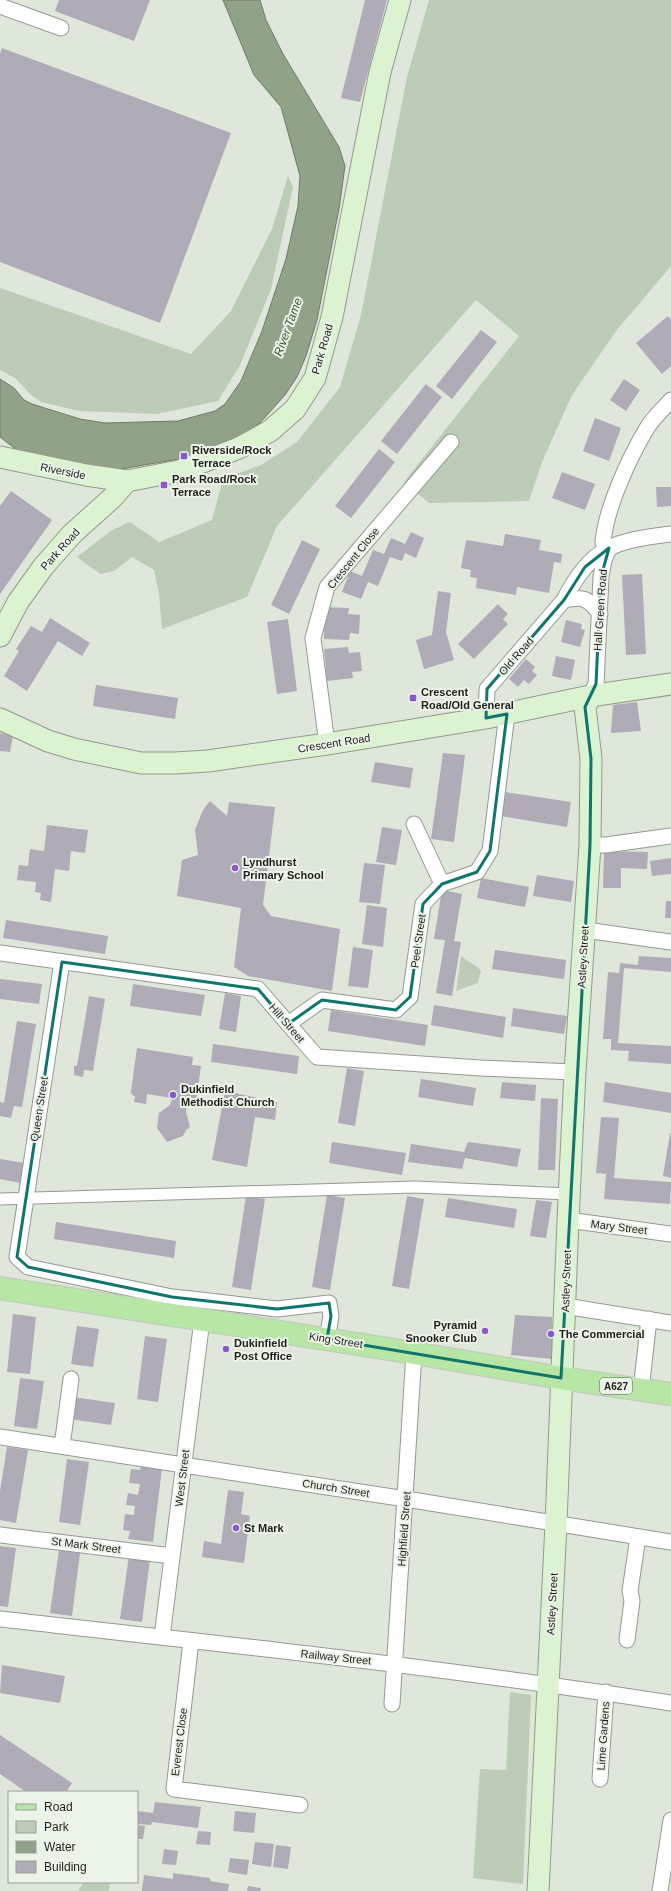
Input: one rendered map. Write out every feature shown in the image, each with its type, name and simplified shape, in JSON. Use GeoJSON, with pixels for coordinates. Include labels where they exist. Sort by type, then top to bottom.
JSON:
{"type":"FeatureCollection","features":[{"type":"Feature","properties":{"kind":"main road","name":"Park Road"},"geometry":{"type":"LineString","coordinates":[[0,636],[18,602],[43,566],[72,534],[112,498],[127,481],[180,471],[239,448],[270,431],[295,409],[315,378],[332,317],[380,72],[400,0]]}},
{"type":"Feature","properties":{"kind":"main road","name":"Riverside"},"geometry":{"type":"LineString","coordinates":[[0,458],[78,474],[127,481]]}},
{"type":"Feature","properties":{"kind":"main road","name":"Crescent Road"},"geometry":{"type":"LineString","coordinates":[[0,719],[48,741],[141,763],[208,761],[327,744],[486,718],[590,696],[671,684]]}},
{"type":"Feature","properties":{"kind":"main road","name":"Astley Street"},"geometry":{"type":"LineString","coordinates":[[538,1891],[556,1524],[575,1072],[590,845],[591,759],[585,707],[590,696]]}},
{"type":"Feature","properties":{"kind":"main road","name":"King Street"},"geometry":{"type":"LineString","coordinates":[[0,1288],[327,1339],[561,1378],[671,1394]]}},
{"type":"Feature","properties":{"kind":"street"},"geometry":{"type":"LineString","coordinates":[[0,6],[61,28]]}},
{"type":"Feature","properties":{"kind":"street","name":"Hall Green Road"},"geometry":{"type":"LineString","coordinates":[[590,696],[596,684],[601,577],[608,548],[603,542],[604,528],[628,462],[648,427],[671,400]]}},
{"type":"Feature","properties":{"kind":"street","name":"Crescent Close"},"geometry":{"type":"LineString","coordinates":[[327,744],[313,638],[327,587],[451,442]]}},
{"type":"Feature","properties":{"kind":"street","name":"Old Road"},"geometry":{"type":"LineString","coordinates":[[486,718],[487,689],[564,600],[585,567],[596,555],[608,548],[631,539],[671,534]]}},
{"type":"Feature","properties":{"kind":"street"},"geometry":{"type":"LineString","coordinates":[[564,600],[579,597],[589,602],[600,614]]}},
{"type":"Feature","properties":{"kind":"street","name":"Peel Street"},"geometry":{"type":"LineString","coordinates":[[288,1024],[322,1000],[396,1010],[410,997],[423,904],[442,884],[477,872],[490,851],[506,714]]}},
{"type":"Feature","properties":{"kind":"street"},"geometry":{"type":"LineString","coordinates":[[414,824],[442,884]]}},
{"type":"Feature","properties":{"kind":"street"},"geometry":{"type":"LineString","coordinates":[[590,845],[606,845],[671,836]]}},
{"type":"Feature","properties":{"kind":"street"},"geometry":{"type":"LineString","coordinates":[[585,930],[671,942]]}},
{"type":"Feature","properties":{"kind":"street","name":"Hill Street"},"geometry":{"type":"LineString","coordinates":[[0,953],[258,990],[317,1057],[481,1068],[575,1072]]}},
{"type":"Feature","properties":{"kind":"street","name":"Queen Street"},"geometry":{"type":"LineString","coordinates":[[62,962],[17,1257],[28,1268],[172,1297],[277,1309],[329,1303],[331,1316],[327,1339]]}},
{"type":"Feature","properties":{"kind":"street"},"geometry":{"type":"LineString","coordinates":[[0,1199],[415,1187],[569,1194]]}},
{"type":"Feature","properties":{"kind":"street","name":"Mary Street"},"geometry":{"type":"LineString","coordinates":[[568,1220],[671,1234]]}},
{"type":"Feature","properties":{"kind":"street"},"geometry":{"type":"LineString","coordinates":[[565,1306],[671,1323]]}},
{"type":"Feature","properties":{"kind":"street"},"geometry":{"type":"LineString","coordinates":[[641,1390],[649,1319]]}},
{"type":"Feature","properties":{"kind":"street","name":"West Street"},"geometry":{"type":"LineString","coordinates":[[162,1637],[202,1320]]}},
{"type":"Feature","properties":{"kind":"street","name":"Highfield Street"},"geometry":{"type":"LineString","coordinates":[[392,1704],[414,1353]]}},
{"type":"Feature","properties":{"kind":"street"},"geometry":{"type":"LineString","coordinates":[[62,1446],[71,1379]]}},
{"type":"Feature","properties":{"kind":"street","name":"Church Street"},"geometry":{"type":"LineString","coordinates":[[0,1437],[406,1499],[671,1542]]}},
{"type":"Feature","properties":{"kind":"street","name":"St Mark Street"},"geometry":{"type":"LineString","coordinates":[[0,1535],[172,1556]]}},
{"type":"Feature","properties":{"kind":"street"},"geometry":{"type":"LineString","coordinates":[[627,1640],[632,1600],[630,1591],[638,1537]]}},
{"type":"Feature","properties":{"kind":"street","name":"Railway Street"},"geometry":{"type":"LineString","coordinates":[[0,1619],[548,1683],[671,1703]]}},
{"type":"Feature","properties":{"kind":"street","name":"Everest Close"},"geometry":{"type":"LineString","coordinates":[[191,1641],[174,1789],[300,1805]]}},
{"type":"Feature","properties":{"kind":"street","name":"Lime Gardens"},"geometry":{"type":"LineString","coordinates":[[600,1779],[606,1692]]}},
{"type":"Feature","properties":{"kind":"street"},"geometry":{"type":"LineString","coordinates":[[660,1891],[671,1820]]}},
{"type":"Feature","properties":{"kind":"highlighted area"},"geometry":{"type":"Polygon","coordinates":[[[609,548],[601,577],[596,684],[585,707],[591,759],[590,845],[561,1378],[327,1339],[331,1316],[329,1303],[277,1309],[172,1297],[28,1267],[17,1257],[62,962],[258,989],[288,1024],[322,1000],[396,1010],[410,997],[423,904],[442,884],[477,872],[490,851],[507,714],[486,718],[487,689],[564,600],[585,567],[609,548]]]}},
{"type":"Feature","properties":{"kind":"green space"},"geometry":{"type":"Polygon","coordinates":[[[429,0],[671,0],[671,266],[616,331],[572,395],[542,462],[529,501],[429,503],[404,482],[519,336],[476,300],[277,526],[247,597],[162,629],[159,594],[154,570],[132,557],[114,571],[100,574],[77,557],[112,530],[130,522],[159,542],[212,520],[223,479],[261,465],[297,442],[340,387],[361,315],[407,77],[429,0]]]}},
{"type":"Feature","properties":{"kind":"green space"},"geometry":{"type":"Polygon","coordinates":[[[288,176],[293,187],[271,289],[240,365],[218,401],[157,414],[79,411],[41,402],[31,395],[15,378],[0,370],[0,288],[191,354],[231,311],[272,229],[288,176]]]}},
{"type":"Feature","properties":{"kind":"green space"},"geometry":{"type":"Polygon","coordinates":[[[461,956],[481,970],[478,983],[456,991],[461,956]]]}},
{"type":"Feature","properties":{"kind":"green space"},"geometry":{"type":"Polygon","coordinates":[[[510,1692],[531,1695],[523,1884],[473,1878],[480,1769],[506,1770],[510,1692]]]}},
{"type":"Feature","properties":{"kind":"green space"},"geometry":{"type":"Polygon","coordinates":[[[83,1883],[110,1883],[109,1891],[78,1891],[83,1883]]]}},
{"type":"Feature","properties":{"kind":"water","name":"River Tame"},"geometry":{"type":"Polygon","coordinates":[[[223,0],[260,0],[266,20],[283,54],[339,147],[345,166],[339,209],[317,320],[306,356],[297,377],[285,395],[260,423],[241,436],[191,457],[115,470],[18,451],[0,437],[0,379],[14,388],[24,400],[32,404],[80,419],[105,423],[178,421],[215,411],[225,404],[241,381],[262,331],[286,259],[298,206],[300,176],[281,107],[254,75],[223,0]]]}},
{"type":"Feature","properties":{"kind":"building"},"geometry":{"type":"Polygon","coordinates":[[[59,0],[150,0],[134,41],[55,11],[59,0]]]}},
{"type":"Feature","properties":{"kind":"building"},"geometry":{"type":"Polygon","coordinates":[[[365,0],[387,0],[360,102],[341,98],[365,0]]]}},
{"type":"Feature","properties":{"kind":"building"},"geometry":{"type":"Polygon","coordinates":[[[2,48],[231,133],[160,323],[0,262],[0,54],[2,48]]]}},
{"type":"Feature","properties":{"kind":"building"},"geometry":{"type":"Polygon","coordinates":[[[668,316],[671,320],[671,366],[662,374],[636,343],[668,316]]]}},
{"type":"Feature","properties":{"kind":"building"},"geometry":{"type":"Polygon","coordinates":[[[481,330],[497,342],[452,399],[436,386],[481,330]]]}},
{"type":"Feature","properties":{"kind":"building"},"geometry":{"type":"Polygon","coordinates":[[[624,379],[640,390],[626,411],[610,400],[624,379]]]}},
{"type":"Feature","properties":{"kind":"building"},"geometry":{"type":"Polygon","coordinates":[[[426,384],[442,397],[397,454],[381,441],[426,384]]]}},
{"type":"Feature","properties":{"kind":"building"},"geometry":{"type":"Polygon","coordinates":[[[595,418],[621,428],[609,461],[583,451],[595,418]]]}},
{"type":"Feature","properties":{"kind":"building"},"geometry":{"type":"Polygon","coordinates":[[[379,449],[395,462],[351,518],[335,506],[379,449]]]}},
{"type":"Feature","properties":{"kind":"building"},"geometry":{"type":"Polygon","coordinates":[[[562,472],[595,484],[585,510],[552,498],[562,472]]]}},
{"type":"Feature","properties":{"kind":"building"},"geometry":{"type":"Polygon","coordinates":[[[656,487],[671,487],[671,506],[657,507],[656,487]]]}},
{"type":"Feature","properties":{"kind":"building"},"geometry":{"type":"Polygon","coordinates":[[[11,491],[52,520],[0,594],[0,506],[11,491]]]}},
{"type":"Feature","properties":{"kind":"building"},"geometry":{"type":"Polygon","coordinates":[[[411,532],[424,538],[416,558],[405,553],[402,561],[390,557],[378,586],[368,582],[361,599],[342,592],[350,571],[362,576],[373,550],[384,554],[391,538],[405,544],[411,532]]]}},
{"type":"Feature","properties":{"kind":"building"},"geometry":{"type":"Polygon","coordinates":[[[505,534],[541,540],[539,550],[562,554],[561,563],[554,562],[549,593],[517,587],[516,595],[476,588],[477,578],[470,577],[471,570],[461,568],[466,540],[503,546],[505,534]]]}},
{"type":"Feature","properties":{"kind":"building"},"geometry":{"type":"Polygon","coordinates":[[[302,540],[320,549],[289,614],[271,605],[302,540]]]}},
{"type":"Feature","properties":{"kind":"building"},"geometry":{"type":"Polygon","coordinates":[[[642,574],[646,654],[626,655],[622,575],[642,574]]]}},
{"type":"Feature","properties":{"kind":"building"},"geometry":{"type":"Polygon","coordinates":[[[438,591],[451,593],[446,632],[454,660],[424,669],[416,640],[432,635],[438,591]]]}},
{"type":"Feature","properties":{"kind":"building"},"geometry":{"type":"Polygon","coordinates":[[[498,604],[508,614],[503,619],[508,624],[474,659],[458,644],[498,604]]]}},
{"type":"Feature","properties":{"kind":"building"},"geometry":{"type":"Polygon","coordinates":[[[324,607],[349,608],[348,614],[360,615],[359,634],[350,633],[349,640],[324,639],[324,607]]]}},
{"type":"Feature","properties":{"kind":"building"},"geometry":{"type":"Polygon","coordinates":[[[50,618],[90,643],[82,656],[58,641],[27,691],[4,676],[19,651],[16,649],[31,626],[42,632],[50,618]]]}},
{"type":"Feature","properties":{"kind":"building"},"geometry":{"type":"Polygon","coordinates":[[[288,619],[297,691],[277,694],[267,622],[288,619]]]}},
{"type":"Feature","properties":{"kind":"building"},"geometry":{"type":"Polygon","coordinates":[[[566,620],[582,624],[581,629],[585,630],[580,647],[561,642],[566,620]]]}},
{"type":"Feature","properties":{"kind":"building"},"geometry":{"type":"Polygon","coordinates":[[[348,647],[349,653],[360,652],[362,671],[352,672],[353,678],[327,681],[324,649],[348,647]]]}},
{"type":"Feature","properties":{"kind":"building"},"geometry":{"type":"Polygon","coordinates":[[[556,656],[575,660],[571,680],[552,676],[556,656]]]}},
{"type":"Feature","properties":{"kind":"building"},"geometry":{"type":"Polygon","coordinates":[[[526,659],[535,667],[532,671],[537,675],[529,684],[524,680],[518,687],[509,679],[526,659]]]}},
{"type":"Feature","properties":{"kind":"building"},"geometry":{"type":"Polygon","coordinates":[[[96,685],[178,698],[175,719],[93,706],[96,685]]]}},
{"type":"Feature","properties":{"kind":"building"},"geometry":{"type":"Polygon","coordinates":[[[637,702],[641,731],[611,733],[613,705],[637,702]]]}},
{"type":"Feature","properties":{"kind":"building"},"geometry":{"type":"Polygon","coordinates":[[[0,733],[13,735],[10,752],[0,751],[0,733]]]}},
{"type":"Feature","properties":{"kind":"building"},"geometry":{"type":"Polygon","coordinates":[[[443,753],[465,755],[454,842],[431,839],[443,753]]]}},
{"type":"Feature","properties":{"kind":"building"},"geometry":{"type":"Polygon","coordinates":[[[375,762],[413,768],[410,788],[371,782],[375,762]]]}},
{"type":"Feature","properties":{"kind":"building"},"geometry":{"type":"Polygon","coordinates":[[[499,791],[571,802],[567,827],[495,815],[499,791]]]}},
{"type":"Feature","properties":{"kind":"building"},"geometry":{"type":"Polygon","coordinates":[[[210,801],[227,816],[229,802],[275,807],[263,905],[271,916],[340,929],[332,991],[248,976],[234,967],[241,908],[177,896],[182,860],[198,855],[195,830],[203,810],[210,801]]]}},
{"type":"Feature","properties":{"kind":"building"},"geometry":{"type":"Polygon","coordinates":[[[47,825],[88,830],[85,853],[71,851],[69,871],[55,869],[51,902],[40,900],[41,893],[35,892],[36,882],[17,880],[19,865],[28,866],[30,849],[44,851],[47,825]]]}},
{"type":"Feature","properties":{"kind":"building"},"geometry":{"type":"Polygon","coordinates":[[[382,827],[402,830],[396,865],[376,862],[382,827]]]}},
{"type":"Feature","properties":{"kind":"building"},"geometry":{"type":"Polygon","coordinates":[[[604,851],[648,852],[647,869],[621,868],[621,888],[603,888],[604,851]]]}},
{"type":"Feature","properties":{"kind":"building"},"geometry":{"type":"Polygon","coordinates":[[[671,858],[671,874],[652,876],[650,861],[671,858]]]}},
{"type":"Feature","properties":{"kind":"building"},"geometry":{"type":"Polygon","coordinates":[[[364,863],[385,865],[380,904],[359,902],[364,863]]]}},
{"type":"Feature","properties":{"kind":"building"},"geometry":{"type":"Polygon","coordinates":[[[537,875],[574,881],[571,902],[533,896],[537,875]]]}},
{"type":"Feature","properties":{"kind":"building"},"geometry":{"type":"Polygon","coordinates":[[[481,878],[529,887],[525,907],[477,898],[481,878]]]}},
{"type":"Feature","properties":{"kind":"building"},"geometry":{"type":"Polygon","coordinates":[[[442,890],[462,894],[454,941],[461,942],[452,996],[436,993],[445,940],[434,939],[442,890]]]}},
{"type":"Feature","properties":{"kind":"building"},"geometry":{"type":"Polygon","coordinates":[[[666,901],[671,901],[671,918],[665,918],[666,901]]]}},
{"type":"Feature","properties":{"kind":"building"},"geometry":{"type":"Polygon","coordinates":[[[367,905],[387,908],[383,947],[362,944],[367,905]]]}},
{"type":"Feature","properties":{"kind":"building"},"geometry":{"type":"Polygon","coordinates":[[[6,920],[108,936],[105,954],[3,938],[6,920]]]}},
{"type":"Feature","properties":{"kind":"building"},"geometry":{"type":"Polygon","coordinates":[[[353,947],[373,950],[368,988],[348,986],[353,947]]]}},
{"type":"Feature","properties":{"kind":"building"},"geometry":{"type":"Polygon","coordinates":[[[495,950],[566,960],[564,979],[492,969],[495,950]]]}},
{"type":"Feature","properties":{"kind":"building"},"geometry":{"type":"Polygon","coordinates":[[[639,956],[671,958],[671,972],[624,968],[618,1043],[671,1046],[671,1064],[628,1061],[629,1051],[611,1050],[611,1039],[603,1039],[608,972],[619,973],[620,963],[638,965],[639,956]]]}},
{"type":"Feature","properties":{"kind":"building"},"geometry":{"type":"Polygon","coordinates":[[[0,979],[42,984],[39,1004],[0,999],[0,979]]]}},
{"type":"Feature","properties":{"kind":"building"},"geometry":{"type":"Polygon","coordinates":[[[133,984],[205,995],[201,1016],[130,1006],[133,984]]]}},
{"type":"Feature","properties":{"kind":"building"},"geometry":{"type":"Polygon","coordinates":[[[225,993],[241,996],[236,1032],[219,1029],[225,993]]]}},
{"type":"Feature","properties":{"kind":"building"},"geometry":{"type":"Polygon","coordinates":[[[89,996],[105,999],[93,1071],[84,1070],[83,1077],[74,1075],[74,1066],[77,1066],[89,996]]]}},
{"type":"Feature","properties":{"kind":"building"},"geometry":{"type":"Polygon","coordinates":[[[434,1005],[506,1017],[503,1038],[431,1025],[434,1005]]]}},
{"type":"Feature","properties":{"kind":"building"},"geometry":{"type":"Polygon","coordinates":[[[513,1008],[567,1016],[564,1034],[511,1026],[513,1008]]]}},
{"type":"Feature","properties":{"kind":"building"},"geometry":{"type":"Polygon","coordinates":[[[331,1010],[428,1025],[425,1046],[328,1031],[331,1010]]]}},
{"type":"Feature","properties":{"kind":"building"},"geometry":{"type":"Polygon","coordinates":[[[17,1021],[36,1024],[22,1107],[14,1106],[11,1118],[0,1116],[0,1102],[4,1103],[17,1021]]]}},
{"type":"Feature","properties":{"kind":"building"},"geometry":{"type":"Polygon","coordinates":[[[213,1044],[299,1056],[297,1074],[211,1062],[213,1044]]]}},
{"type":"Feature","properties":{"kind":"building","name":"Dukinfield Methodist Church"},"geometry":{"type":"Polygon","coordinates":[[[137,1048],[193,1057],[192,1065],[201,1066],[196,1102],[188,1101],[186,1111],[190,1127],[186,1130],[183,1136],[167,1142],[157,1128],[159,1113],[170,1105],[172,1098],[147,1094],[146,1104],[134,1102],[135,1096],[132,1095],[131,1091],[137,1048]]]}},
{"type":"Feature","properties":{"kind":"building"},"geometry":{"type":"Polygon","coordinates":[[[347,1068],[364,1071],[355,1126],[338,1123],[347,1068]]]}},
{"type":"Feature","properties":{"kind":"building"},"geometry":{"type":"Polygon","coordinates":[[[421,1079],[476,1088],[473,1106],[418,1097],[421,1079]]]}},
{"type":"Feature","properties":{"kind":"building"},"geometry":{"type":"Polygon","coordinates":[[[502,1082],[536,1085],[535,1101],[500,1098],[502,1082]]]}},
{"type":"Feature","properties":{"kind":"building"},"geometry":{"type":"Polygon","coordinates":[[[605,1082],[671,1093],[671,1113],[603,1102],[605,1082]]]}},
{"type":"Feature","properties":{"kind":"building"},"geometry":{"type":"Polygon","coordinates":[[[225,1091],[277,1102],[275,1120],[255,1117],[247,1167],[212,1160],[225,1091]]]}},
{"type":"Feature","properties":{"kind":"building"},"geometry":{"type":"Polygon","coordinates":[[[541,1098],[558,1099],[555,1170],[538,1170],[541,1098]]]}},
{"type":"Feature","properties":{"kind":"building"},"geometry":{"type":"Polygon","coordinates":[[[601,1117],[619,1118],[614,1178],[671,1182],[670,1204],[604,1199],[606,1174],[596,1173],[601,1117]]]}},
{"type":"Feature","properties":{"kind":"building"},"geometry":{"type":"Polygon","coordinates":[[[671,1133],[671,1178],[663,1176],[671,1133]]]}},
{"type":"Feature","properties":{"kind":"building"},"geometry":{"type":"Polygon","coordinates":[[[332,1142],[406,1153],[402,1175],[329,1163],[332,1142]]]}},
{"type":"Feature","properties":{"kind":"building"},"geometry":{"type":"Polygon","coordinates":[[[468,1142],[521,1149],[517,1167],[465,1158],[462,1169],[408,1162],[411,1144],[464,1152],[468,1142]]]}},
{"type":"Feature","properties":{"kind":"building"},"geometry":{"type":"Polygon","coordinates":[[[0,1159],[24,1163],[20,1183],[0,1179],[0,1159]]]}},
{"type":"Feature","properties":{"kind":"building"},"geometry":{"type":"Polygon","coordinates":[[[327,1195],[345,1198],[330,1290],[312,1287],[327,1195]]]}},
{"type":"Feature","properties":{"kind":"building"},"geometry":{"type":"Polygon","coordinates":[[[246,1196],[265,1199],[251,1290],[232,1287],[246,1196]]]}},
{"type":"Feature","properties":{"kind":"building"},"geometry":{"type":"Polygon","coordinates":[[[407,1196],[424,1199],[409,1289],[392,1286],[407,1196]]]}},
{"type":"Feature","properties":{"kind":"building"},"geometry":{"type":"Polygon","coordinates":[[[448,1198],[517,1209],[514,1228],[445,1217],[448,1198]]]}},
{"type":"Feature","properties":{"kind":"building"},"geometry":{"type":"Polygon","coordinates":[[[536,1200],[552,1202],[546,1238],[530,1236],[536,1200]]]}},
{"type":"Feature","properties":{"kind":"building"},"geometry":{"type":"Polygon","coordinates":[[[56,1222],[176,1241],[174,1258],[54,1239],[56,1222]]]}},
{"type":"Feature","properties":{"kind":"building"},"geometry":{"type":"Polygon","coordinates":[[[13,1314],[36,1317],[30,1374],[7,1372],[13,1314]]]}},
{"type":"Feature","properties":{"kind":"building"},"geometry":{"type":"Polygon","coordinates":[[[515,1315],[552,1317],[552,1359],[511,1355],[515,1315]]]}},
{"type":"Feature","properties":{"kind":"building"},"geometry":{"type":"Polygon","coordinates":[[[77,1326],[99,1329],[93,1367],[71,1364],[77,1326]]]}},
{"type":"Feature","properties":{"kind":"building"},"geometry":{"type":"Polygon","coordinates":[[[145,1336],[167,1339],[158,1402],[137,1399],[145,1336]]]}},
{"type":"Feature","properties":{"kind":"building"},"geometry":{"type":"Polygon","coordinates":[[[20,1378],[44,1381],[37,1429],[14,1426],[20,1378]]]}},
{"type":"Feature","properties":{"kind":"building"},"geometry":{"type":"Polygon","coordinates":[[[73,1397],[115,1403],[111,1425],[70,1419],[73,1397]]]}},
{"type":"Feature","properties":{"kind":"building"},"geometry":{"type":"Polygon","coordinates":[[[7,1447],[28,1450],[16,1523],[0,1520],[0,1491],[7,1447]]]}},
{"type":"Feature","properties":{"kind":"building"},"geometry":{"type":"Polygon","coordinates":[[[67,1459],[89,1462],[80,1525],[59,1522],[67,1459]]]}},
{"type":"Feature","properties":{"kind":"building"},"geometry":{"type":"Polygon","coordinates":[[[141,1466],[162,1469],[153,1542],[128,1539],[130,1531],[123,1530],[125,1514],[134,1515],[135,1506],[126,1505],[128,1493],[138,1495],[140,1484],[129,1483],[131,1469],[140,1470],[141,1466]]]}},
{"type":"Feature","properties":{"kind":"building","name":"St Mark"},"geometry":{"type":"Polygon","coordinates":[[[228,1490],[244,1492],[241,1514],[250,1516],[244,1563],[202,1557],[204,1541],[221,1544],[228,1490]]]}},
{"type":"Feature","properties":{"kind":"building"},"geometry":{"type":"Polygon","coordinates":[[[0,1546],[16,1548],[8,1607],[0,1606],[0,1546]]]}},
{"type":"Feature","properties":{"kind":"building"},"geometry":{"type":"Polygon","coordinates":[[[59,1550],[80,1553],[72,1616],[50,1613],[59,1550]]]}},
{"type":"Feature","properties":{"kind":"building"},"geometry":{"type":"Polygon","coordinates":[[[129,1556],[150,1559],[142,1622],[120,1619],[129,1556]]]}},
{"type":"Feature","properties":{"kind":"building"},"geometry":{"type":"Polygon","coordinates":[[[2,1665],[65,1676],[60,1703],[0,1693],[2,1665]]]}},
{"type":"Feature","properties":{"kind":"building"},"geometry":{"type":"Polygon","coordinates":[[[0,1735],[72,1783],[67,1791],[25,1791],[0,1774],[0,1735]]]}},
{"type":"Feature","properties":{"kind":"building"},"geometry":{"type":"Polygon","coordinates":[[[155,1802],[201,1807],[198,1828],[152,1822],[151,1825],[138,1824],[138,1811],[153,1813],[155,1802]]]}},
{"type":"Feature","properties":{"kind":"building"},"geometry":{"type":"Polygon","coordinates":[[[235,1811],[256,1813],[254,1833],[233,1831],[235,1811]]]}},
{"type":"Feature","properties":{"kind":"building"},"geometry":{"type":"Polygon","coordinates":[[[138,1825],[145,1826],[143,1839],[138,1839],[138,1825]]]}},
{"type":"Feature","properties":{"kind":"building"},"geometry":{"type":"Polygon","coordinates":[[[198,1831],[211,1832],[210,1845],[196,1844],[198,1831]]]}},
{"type":"Feature","properties":{"kind":"building"},"geometry":{"type":"Polygon","coordinates":[[[255,1842],[274,1844],[271,1867],[252,1864],[255,1842]]]}},
{"type":"Feature","properties":{"kind":"building"},"geometry":{"type":"Polygon","coordinates":[[[276,1845],[291,1847],[288,1869],[273,1867],[276,1845]]]}},
{"type":"Feature","properties":{"kind":"building"},"geometry":{"type":"Polygon","coordinates":[[[164,1849],[178,1851],[176,1865],[162,1864],[164,1849]]]}},
{"type":"Feature","properties":{"kind":"building"},"geometry":{"type":"Polygon","coordinates":[[[230,1858],[249,1860],[247,1875],[228,1872],[230,1858]]]}},
{"type":"Feature","properties":{"kind":"building"},"geometry":{"type":"Polygon","coordinates":[[[173,1873],[210,1878],[210,1881],[229,1884],[228,1891],[142,1891],[144,1875],[173,1879],[173,1873]]]}},
{"type":"Feature","properties":{"kind":"building"},"geometry":{"type":"Polygon","coordinates":[[[248,1886],[261,1888],[260,1891],[247,1891],[248,1886]]]}},
{"type":"Feature","properties":{"kind":"place","name":"Riverside/Rock Terrace"},"geometry":{"type":"Point","coordinates":[184,456]}},
{"type":"Feature","properties":{"kind":"place","name":"Park Road/Rock Terrace"},"geometry":{"type":"Point","coordinates":[164,485]}},
{"type":"Feature","properties":{"kind":"place","name":"Crescent Road/Old General"},"geometry":{"type":"Point","coordinates":[413,698]}},
{"type":"Feature","properties":{"kind":"place","name":"Lyndhurst Primary School"},"geometry":{"type":"Point","coordinates":[235,868]}},
{"type":"Feature","properties":{"kind":"place","name":"Dukinfield Methodist Church"},"geometry":{"type":"Point","coordinates":[173,1095]}},
{"type":"Feature","properties":{"kind":"place","name":"Pyramid Snooker Club"},"geometry":{"type":"Point","coordinates":[485,1331]}},
{"type":"Feature","properties":{"kind":"place","name":"The Commercial"},"geometry":{"type":"Point","coordinates":[551,1334]}},
{"type":"Feature","properties":{"kind":"place","name":"Dukinfield Post Office"},"geometry":{"type":"Point","coordinates":[226,1349]}},
{"type":"Feature","properties":{"kind":"place","name":"St Mark"},"geometry":{"type":"Point","coordinates":[236,1528]}}]}
